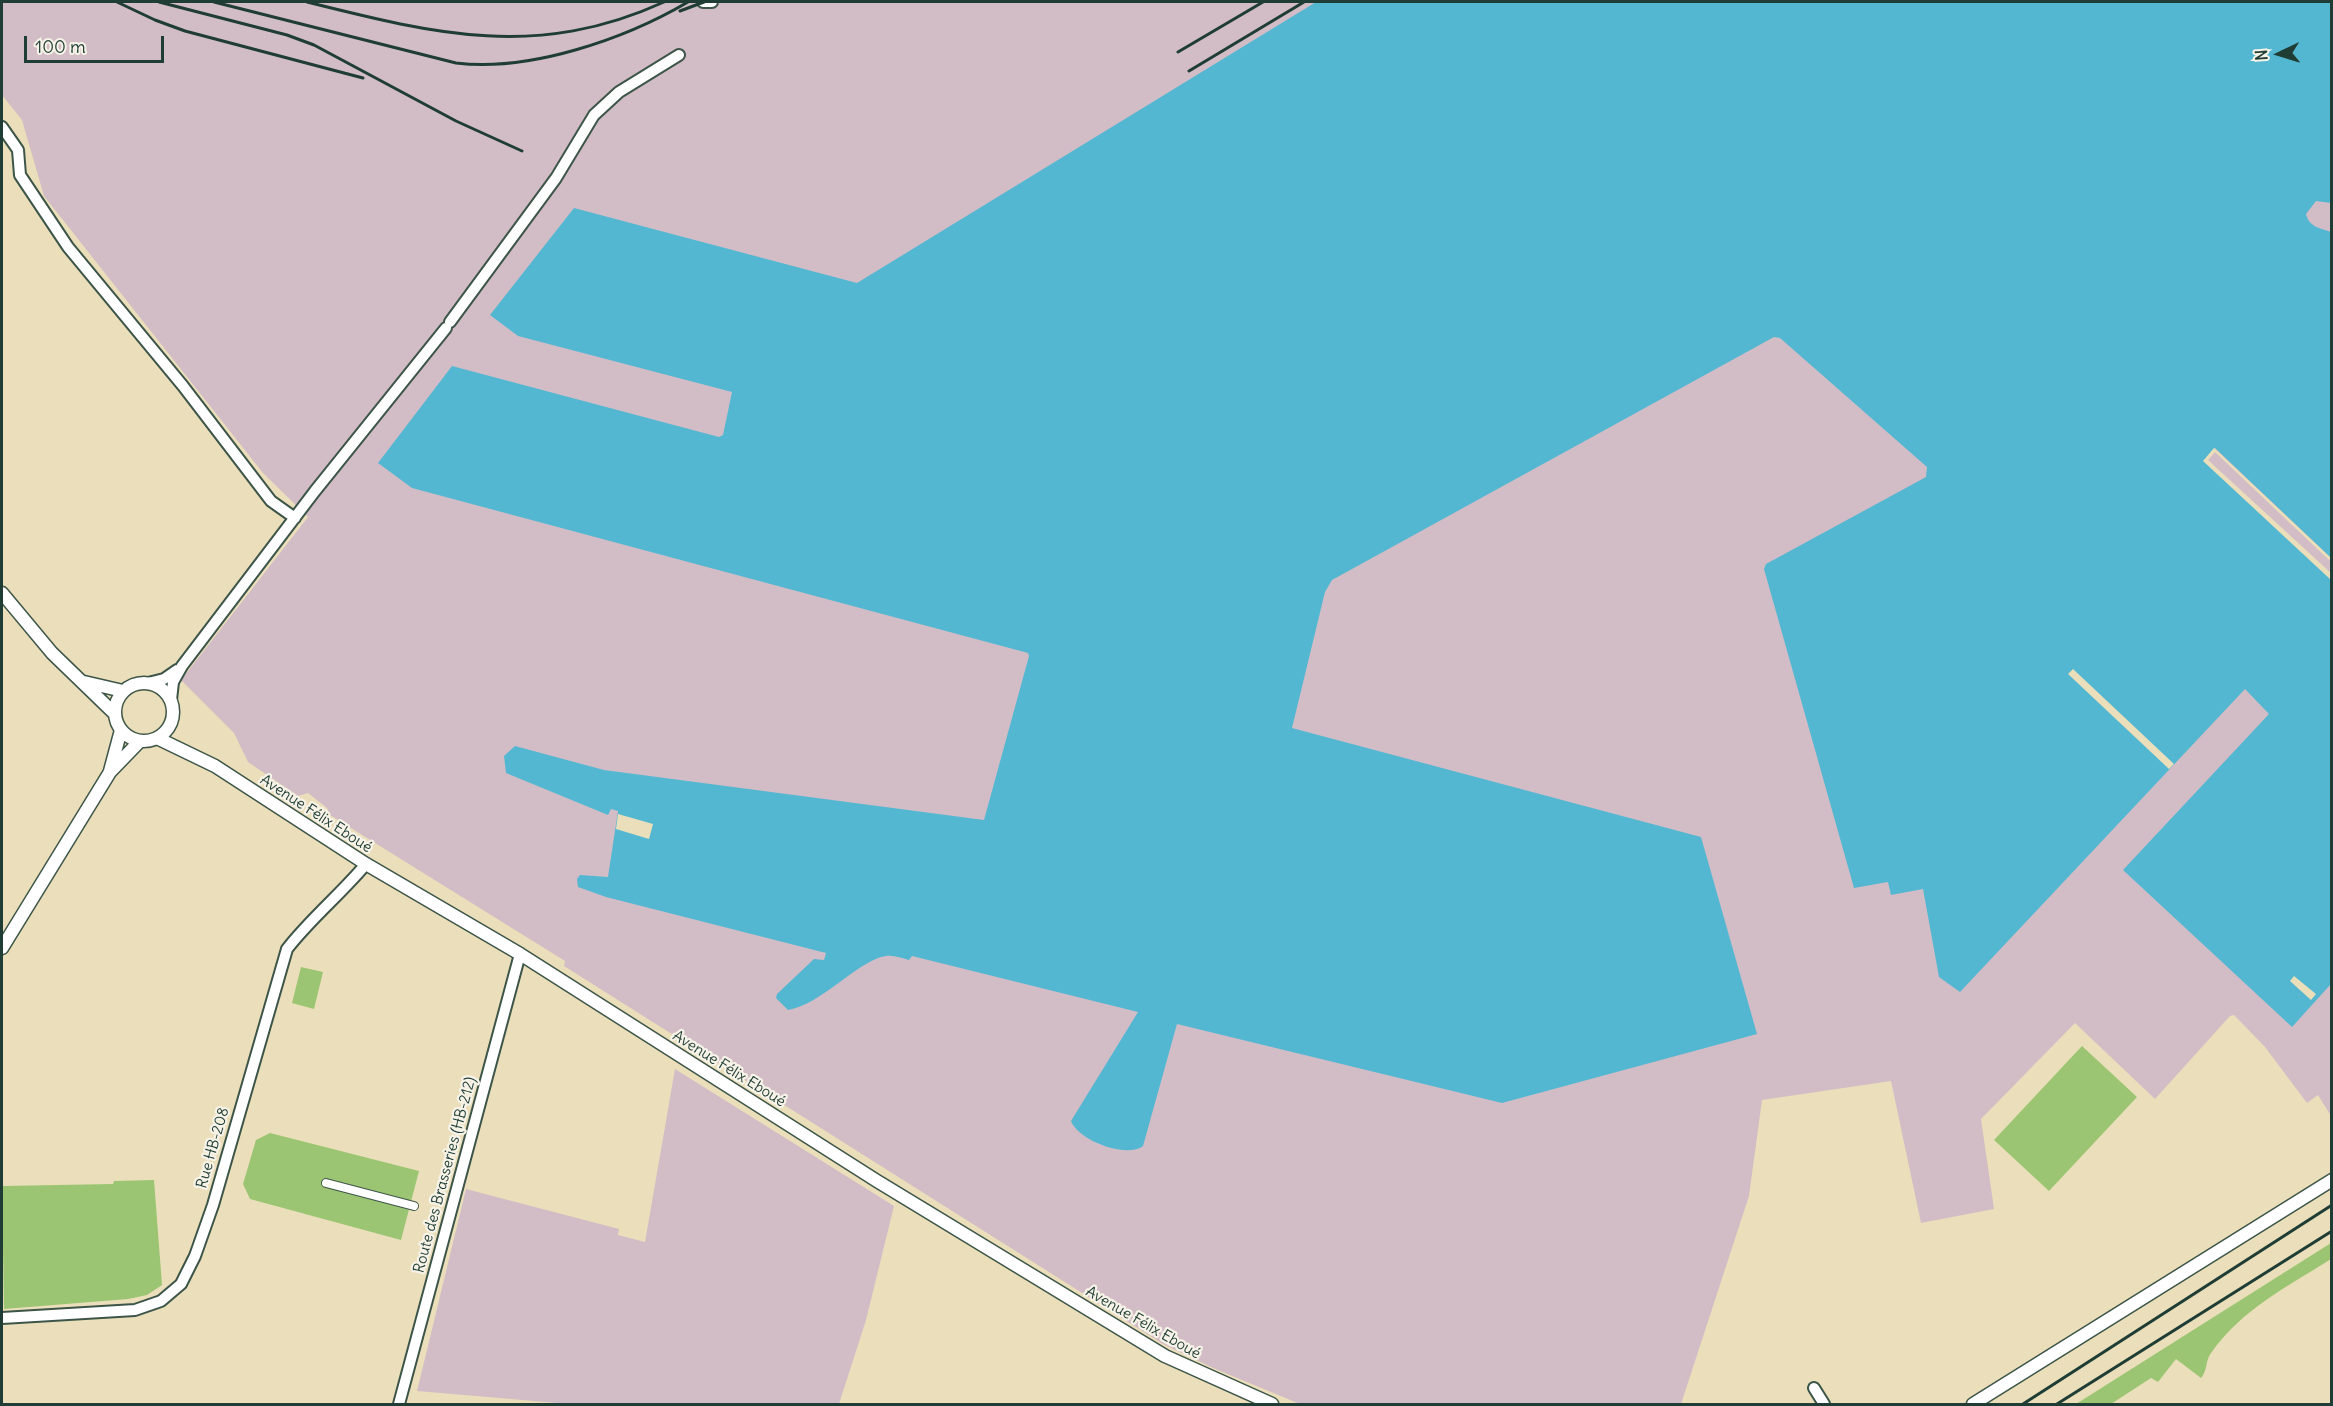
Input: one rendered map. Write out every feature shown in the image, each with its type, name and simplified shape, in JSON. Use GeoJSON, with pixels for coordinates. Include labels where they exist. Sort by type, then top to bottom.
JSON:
{"type":"FeatureCollection","features":[{"type":"Feature","properties":{"kind":"street"},"geometry":{"type":"LineString","coordinates":[[702,2],[712,2]]}},
{"type":"Feature","properties":{"kind":"street"},"geometry":{"type":"LineString","coordinates":[[157,738],[171,723],[173,682],[182,666],[295,518],[448,325],[556,178],[594,115],[619,92],[679,55]]}},
{"type":"Feature","properties":{"kind":"street"},"geometry":{"type":"LineString","coordinates":[[2,127],[18,150],[20,175],[68,247],[183,386],[271,501],[295,518]]}},
{"type":"Feature","properties":{"kind":"street"},"geometry":{"type":"LineString","coordinates":[[2,593],[52,653],[115,714],[121,730],[110,772]]}},
{"type":"Feature","properties":{"kind":"street"},"geometry":{"type":"LineString","coordinates":[[115,714],[116,702],[123,691],[132,685],[164,679],[182,666]]}},
{"type":"Feature","properties":{"kind":"street"},"geometry":{"type":"LineString","coordinates":[[83,682],[123,691]]}},
{"type":"Feature","properties":{"kind":"street"},"geometry":{"type":"LineString","coordinates":[[148,683],[159,687],[171,700]]}},
{"type":"Feature","properties":{"kind":"street"},"geometry":{"type":"LineString","coordinates":[[171,723],[192,753]]}},
{"type":"Feature","properties":{"kind":"street"},"geometry":{"type":"LineString","coordinates":[[121,730],[140,741]]}},
{"type":"Feature","properties":{"kind":"street"},"geometry":{"type":"LineString","coordinates":[[2,948],[110,772],[140,741],[157,738],[192,753]]}},
{"type":"Feature","properties":{"kind":"street","name":"Avenue Félix Eboué"},"geometry":{"type":"LineString","coordinates":[[192,753],[366,864],[520,954],[877,1181],[1165,1356],[1261,1402],[1272,1404]]}},
{"type":"Feature","properties":{"kind":"street","name":"Rue HB-208"},"geometry":{"type":"LineString","coordinates":[[2,1318],[135,1310],[161,1301],[181,1284],[195,1256],[213,1205],[287,949],[303,927],[340,896],[366,864]]}},
{"type":"Feature","properties":{"kind":"street","name":"Route des Brasseries (HB-212)"},"geometry":{"type":"LineString","coordinates":[[399,1404],[520,954]]}},
{"type":"Feature","properties":{"kind":"street"},"geometry":{"type":"LineString","coordinates":[[1973,1404],[2331,1180]]}},
{"type":"Feature","properties":{"kind":"street"},"geometry":{"type":"LineString","coordinates":[[326,1183],[414,1206]]}},
{"type":"Feature","properties":{"kind":"street"},"geometry":{"type":"LineString","coordinates":[[1814,1388],[1824,1404]]}},
{"type":"Feature","properties":{"kind":"shaded area"},"geometry":{"type":"Polygon","coordinates":[[[2,2],[2331,2],[2331,1116],[2318,1095],[2307,1103],[2265,1047],[2234,1015],[2230,1016],[2155,1099],[2075,1023],[1981,1119],[1994,1209],[1921,1223],[1891,1081],[1762,1100],[1749,1196],[1681,1404],[1300,1404],[1213,1368],[1163,1344],[564,966],[565,961],[330,815],[327,808],[308,793],[298,796],[248,762],[234,733],[181,680],[308,517],[263,473],[44,196],[22,120],[2,95],[2,2]]]}},
{"type":"Feature","properties":{"kind":"shaded area"},"geometry":{"type":"Polygon","coordinates":[[[675,1069],[894,1206],[866,1320],[839,1404],[569,1404],[417,1391],[466,1189],[619,1229],[618,1235],[645,1242],[675,1069]]]}},
{"type":"Feature","properties":{"kind":"green space"},"geometry":{"type":"Polygon","coordinates":[[[301,967],[323,972],[314,1009],[292,1003],[301,967]]]}},
{"type":"Feature","properties":{"kind":"green space"},"geometry":{"type":"Polygon","coordinates":[[[2082,1046],[2137,1097],[2049,1191],[1994,1140],[2082,1046]]]}},
{"type":"Feature","properties":{"kind":"green space"},"geometry":{"type":"Polygon","coordinates":[[[270,1133],[419,1171],[401,1240],[250,1199],[243,1184],[256,1140],[270,1133]]]}},
{"type":"Feature","properties":{"kind":"green space"},"geometry":{"type":"Polygon","coordinates":[[[154,1180],[162,1285],[147,1295],[128,1299],[4,1309],[2,1186],[113,1184],[114,1181],[154,1180]]]}},
{"type":"Feature","properties":{"kind":"green space"},"geometry":{"type":"Polygon","coordinates":[[[2331,1243],[2331,1259],[2266,1300],[2223,1337],[2209,1356],[2201,1378],[2176,1359],[2158,1382],[2151,1378],[2111,1404],[2076,1404],[2331,1243]]]}},
{"type":"Feature","properties":{"kind":"water"},"geometry":{"type":"Polygon","coordinates":[[[1316,2],[2331,2],[2331,203],[2316,201],[2306,214],[2312,224],[2331,232],[2331,558],[2215,448],[2204,460],[2331,578],[2331,984],[2292,1027],[2123,870],[2269,714],[2245,689],[1960,992],[1939,977],[1923,889],[1891,895],[1888,882],[1854,888],[1764,569],[1766,564],[1926,477],[1927,467],[1780,338],[1774,337],[1332,580],[1325,592],[1292,728],[1701,837],[1757,1034],[1502,1103],[1177,1024],[1143,1146],[1126,1150],[1115,1149],[1092,1141],[1075,1128],[1071,1121],[1138,1012],[912,956],[909,960],[889,956],[876,959],[814,1000],[788,1010],[776,998],[777,994],[814,959],[824,960],[826,953],[606,897],[578,887],[577,879],[580,875],[608,877],[618,811],[611,809],[608,815],[506,773],[504,756],[515,746],[604,770],[984,820],[1029,656],[1028,653],[412,488],[378,463],[452,366],[719,437],[723,435],[732,392],[518,336],[490,315],[574,208],[857,283],[1316,2]]]}},
{"type":"Feature","properties":{"kind":"pier"},"geometry":{"type":"Polygon","coordinates":[[[2214,448],[2331,558],[2329,560],[2215,452],[2208,460],[2332,574],[2331,580],[2203,461],[2214,448]]]}},
{"type":"Feature","properties":{"kind":"pier"},"geometry":{"type":"Polygon","coordinates":[[[2073,669],[2174,764],[2169,769],[2068,674],[2073,669]]]}},
{"type":"Feature","properties":{"kind":"pier"},"geometry":{"type":"Polygon","coordinates":[[[618,814],[653,824],[649,839],[616,829],[618,814]]]}},
{"type":"Feature","properties":{"kind":"pier"},"geometry":{"type":"Polygon","coordinates":[[[2294,976],[2316,994],[2311,1000],[2290,981],[2294,976]]]}},
{"type":"Feature","properties":{"kind":"railway"},"geometry":{"type":"LineString","coordinates":[[117,2],[185,31],[363,78]]}},
{"type":"Feature","properties":{"kind":"railway"},"geometry":{"type":"LineString","coordinates":[[159,2],[287,35],[314,45],[456,121],[522,151]]}},
{"type":"Feature","properties":{"kind":"railway"},"geometry":{"type":"LineString","coordinates":[[214,2],[456,63],[485,64],[515,62],[576,50],[636,28],[688,2]]}},
{"type":"Feature","properties":{"kind":"railway"},"geometry":{"type":"LineString","coordinates":[[307,2],[399,24],[486,36],[529,36],[573,31],[617,20],[664,2]]}},
{"type":"Feature","properties":{"kind":"railway"},"geometry":{"type":"LineString","coordinates":[[680,11],[704,2]]}},
{"type":"Feature","properties":{"kind":"railway"},"geometry":{"type":"LineString","coordinates":[[1178,52],[1263,2]]}},
{"type":"Feature","properties":{"kind":"railway"},"geometry":{"type":"LineString","coordinates":[[1189,71],[1304,2]]}},
{"type":"Feature","properties":{"kind":"railway"},"geometry":{"type":"LineString","coordinates":[[2023,1404],[2332,1205]]}},
{"type":"Feature","properties":{"kind":"railway"},"geometry":{"type":"LineString","coordinates":[[2057,1404],[2332,1231]]}}]}
